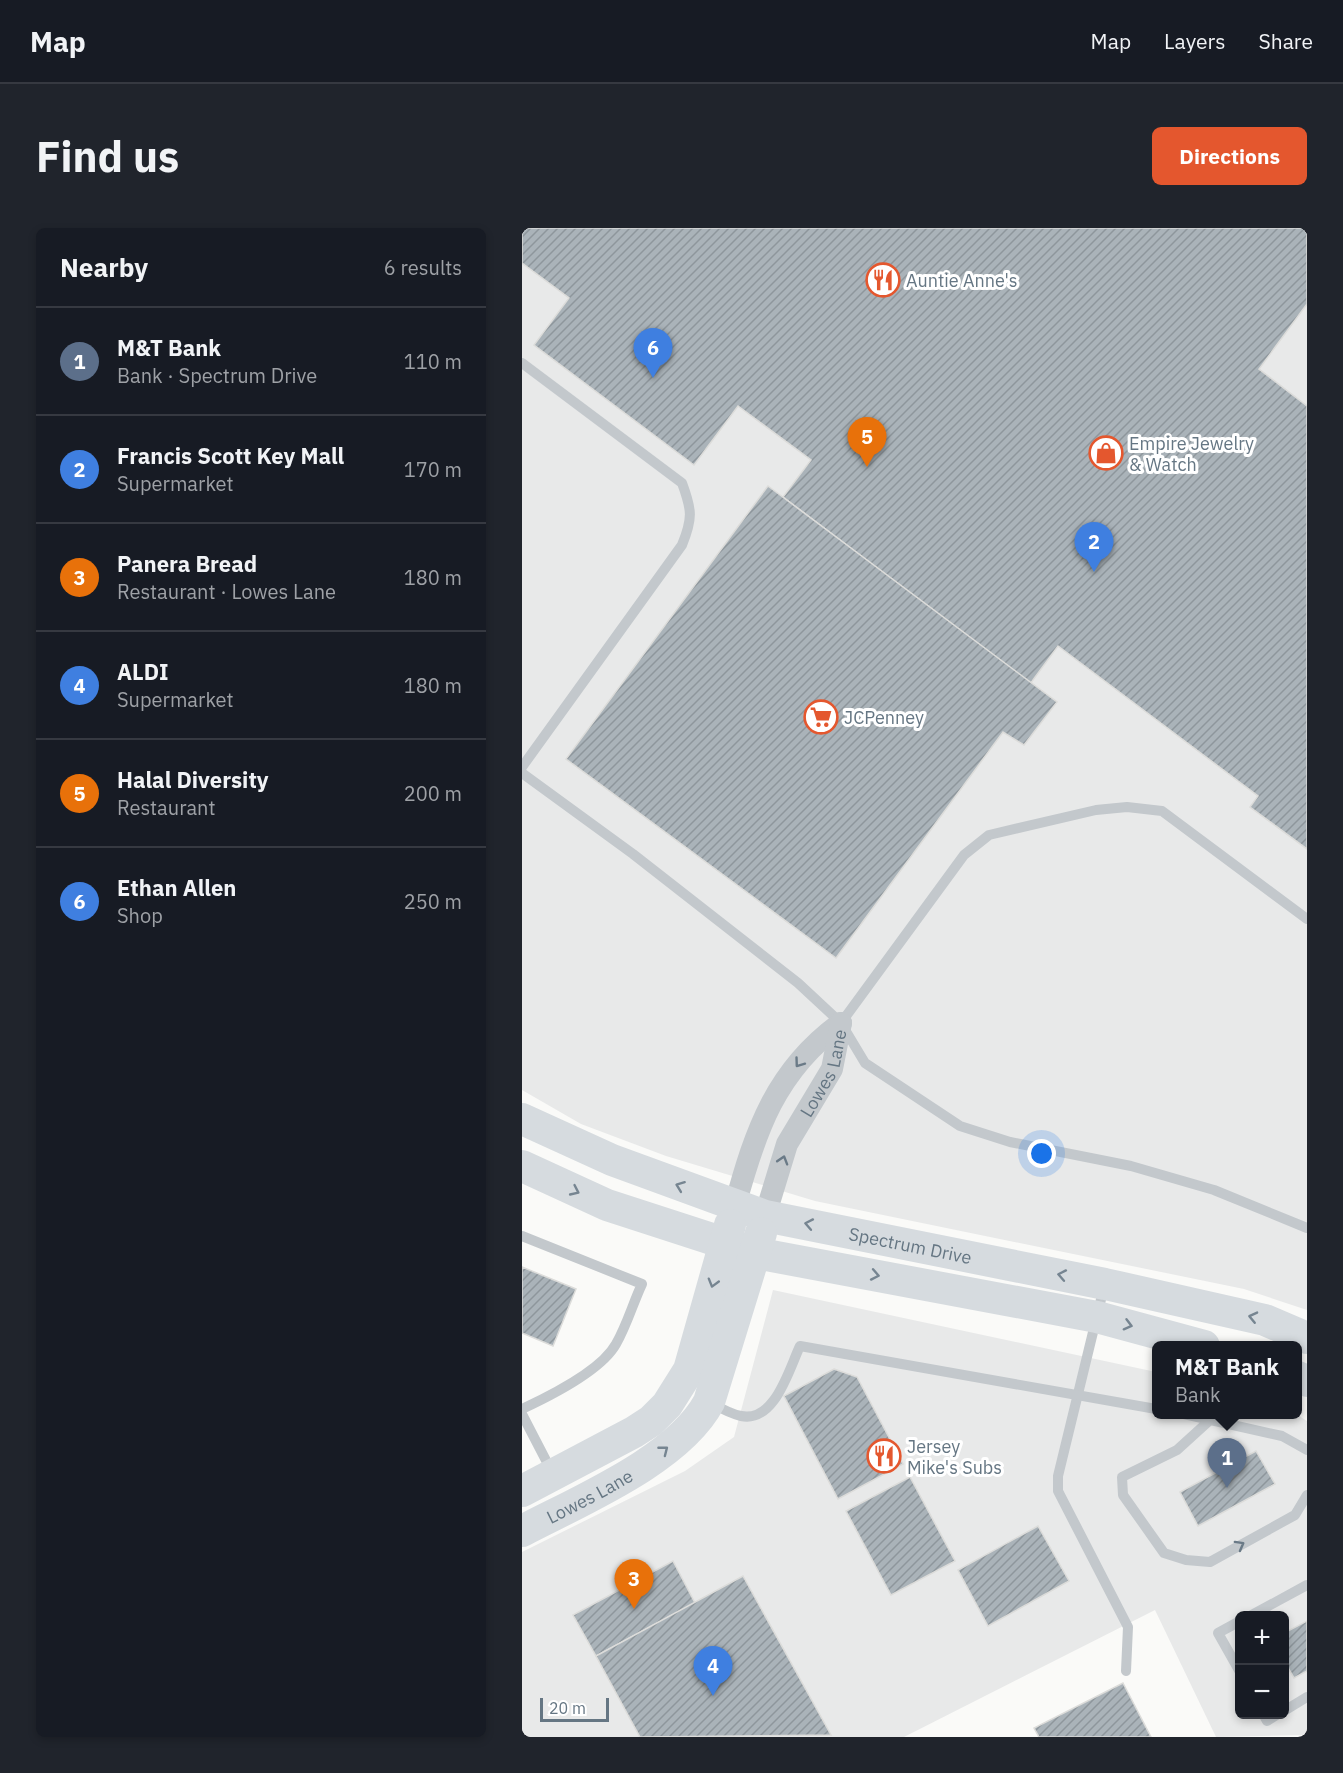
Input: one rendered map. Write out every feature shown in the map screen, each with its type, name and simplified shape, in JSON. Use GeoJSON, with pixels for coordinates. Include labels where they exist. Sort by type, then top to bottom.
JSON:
{"type":"FeatureCollection","features":[{"type":"Feature","properties":{"kind":"main road","name":"Spectrum Drive"},"geometry":{"type":"LineString","coordinates":[[522,1119],[612,1160],[765,1216],[1105,1284],[1265,1320],[1307,1338]]}},
{"type":"Feature","properties":{"kind":"main road","name":"Spectrum Drive"},"geometry":{"type":"LineString","coordinates":[[522,1166],[607,1205],[755,1253],[1097,1317],[1186,1341]]}},
{"type":"Feature","properties":{"kind":"main road","name":"Lowes Lane"},"geometry":{"type":"LineString","coordinates":[[522,1491],[651,1421],[679,1390],[689,1370],[735,1206]]}},
{"type":"Feature","properties":{"kind":"main road","name":"Lowes Lane"},"geometry":{"type":"LineString","coordinates":[[522,1531],[640,1467],[664,1451],[695,1424],[709,1402],[765,1216]]}},
{"type":"Feature","properties":{"kind":"street","name":"Lowes Lane"},"geometry":{"type":"LineString","coordinates":[[735,1206],[750,1150],[774,1098],[814,1043],[841,1023]]}},
{"type":"Feature","properties":{"kind":"street","name":"Lowes Lane"},"geometry":{"type":"LineString","coordinates":[[765,1216],[788,1144],[832,1069],[841,1023]]}},
{"type":"Feature","properties":{"kind":"lane"},"geometry":{"type":"LineString","coordinates":[[522,363],[682,483],[692,509],[690,526],[682,545],[522,767]]}},
{"type":"Feature","properties":{"kind":"lane"},"geometry":{"type":"LineString","coordinates":[[522,773],[687,896],[798,983],[841,1023],[865,1063],[960,1126],[1010,1142],[1131,1166],[1214,1190],[1307,1228]]}},
{"type":"Feature","properties":{"kind":"lane"},"geometry":{"type":"LineString","coordinates":[[841,1023],[964,855],[989,835],[1096,810],[1127,807],[1162,811],[1307,919]]}},
{"type":"Feature","properties":{"kind":"lane"},"geometry":{"type":"LineString","coordinates":[[522,1236],[642,1284],[616,1346],[588,1372],[560,1391],[522,1411],[553,1475]]}},
{"type":"Feature","properties":{"kind":"lane"},"geometry":{"type":"LineString","coordinates":[[1105,1284],[1058,1476],[1058,1491],[1128,1627],[1126,1671]]}},
{"type":"Feature","properties":{"kind":"lane"},"geometry":{"type":"LineString","coordinates":[[709,1402],[743,1417],[760,1414],[774,1400],[800,1346],[1152,1408]]}},
{"type":"Feature","properties":{"kind":"lane"},"geometry":{"type":"LineString","coordinates":[[1206,1419],[1282,1436],[1307,1449]]}},
{"type":"Feature","properties":{"kind":"lane"},"geometry":{"type":"LineString","coordinates":[[1210,1420],[1177,1450],[1122,1478],[1123,1495],[1164,1553],[1186,1560],[1210,1562],[1294,1515],[1307,1495]]}},
{"type":"Feature","properties":{"kind":"lane"},"geometry":{"type":"LineString","coordinates":[[1259,1611],[1307,1585]]}},
{"type":"Feature","properties":{"kind":"lane"},"geometry":{"type":"LineString","coordinates":[[1235,1623],[1218,1633],[1235,1665]]}},
{"type":"Feature","properties":{"kind":"lane"},"geometry":{"type":"LineString","coordinates":[[1289,1708],[1307,1697]]}},
{"type":"Feature","properties":{"kind":"shaded area"},"geometry":{"type":"Polygon","coordinates":[[[522,228],[1307,228],[1307,1310],[1244,1289],[815,1201],[666,1156],[581,1124],[522,1090],[522,228]]]}},
{"type":"Feature","properties":{"kind":"shaded area"},"geometry":{"type":"Polygon","coordinates":[[[773,1290],[1152,1371],[1152,1419],[1302,1418],[1307,1421],[1307,1735],[1216,1737],[1155,1610],[904,1737],[522,1737],[522,1552],[685,1471],[734,1437],[773,1290]]]}},
{"type":"Feature","properties":{"kind":"building"},"geometry":{"type":"Polygon","coordinates":[[[522,228],[1307,228],[1307,304],[1259,369],[1307,406],[1307,849],[1250,807],[1258,796],[1058,646],[1030,684],[783,497],[811,460],[738,406],[694,465],[534,345],[569,298],[522,263],[522,228]]]}},
{"type":"Feature","properties":{"kind":"building","name":"JCPenney"},"geometry":{"type":"Polygon","coordinates":[[[768,486],[1057,702],[1024,745],[1003,732],[836,958],[566,759],[768,486]]]}},
{"type":"Feature","properties":{"kind":"building"},"geometry":{"type":"Polygon","coordinates":[[[522,1267],[576,1289],[553,1346],[522,1333],[522,1267]]]}},
{"type":"Feature","properties":{"kind":"building"},"geometry":{"type":"Polygon","coordinates":[[[834,1369],[857,1377],[903,1464],[838,1499],[784,1396],[834,1369]]]}},
{"type":"Feature","properties":{"kind":"building"},"geometry":{"type":"Polygon","coordinates":[[[1256,1451],[1275,1484],[1198,1526],[1180,1492],[1256,1451]]]}},
{"type":"Feature","properties":{"kind":"building"},"geometry":{"type":"Polygon","coordinates":[[[910,1477],[955,1561],[891,1595],[846,1511],[910,1477]]]}},
{"type":"Feature","properties":{"kind":"building"},"geometry":{"type":"Polygon","coordinates":[[[1038,1526],[1069,1581],[988,1626],[958,1570],[1038,1526]]]}},
{"type":"Feature","properties":{"kind":"building"},"geometry":{"type":"Polygon","coordinates":[[[673,1561],[695,1603],[596,1656],[573,1615],[673,1561]]]}},
{"type":"Feature","properties":{"kind":"building"},"geometry":{"type":"Polygon","coordinates":[[[743,1576],[831,1735],[640,1737],[596,1656],[743,1576]]]}},
{"type":"Feature","properties":{"kind":"building"},"geometry":{"type":"Polygon","coordinates":[[[1307,1621],[1307,1671],[1294,1678],[1289,1670],[1289,1630],[1307,1621]]]}},
{"type":"Feature","properties":{"kind":"building"},"geometry":{"type":"Polygon","coordinates":[[[1123,1683],[1151,1737],[1039,1737],[1034,1728],[1123,1683]]]}},
{"type":"Feature","properties":{"kind":"place","name":"Auntie Anne's"},"geometry":{"type":"Point","coordinates":[883,280]}},
{"type":"Feature","properties":{"kind":"place","name":"Ethan Allen"},"geometry":{"type":"Point","coordinates":[653,378]}},
{"type":"Feature","properties":{"kind":"place","name":"Empire Jewelry & Watch"},"geometry":{"type":"Point","coordinates":[1106,453]}},
{"type":"Feature","properties":{"kind":"place","name":"Halal Diversity"},"geometry":{"type":"Point","coordinates":[867,467]}},
{"type":"Feature","properties":{"kind":"place","name":"Francis Scott Key Mall"},"geometry":{"type":"Point","coordinates":[1094,572]}},
{"type":"Feature","properties":{"kind":"place","name":"JCPenney"},"geometry":{"type":"Point","coordinates":[821,717]}},
{"type":"Feature","properties":{"kind":"place","name":"Jersey Mike's Subs"},"geometry":{"type":"Point","coordinates":[884,1456]}},
{"type":"Feature","properties":{"kind":"place","name":"M&T Bank"},"geometry":{"type":"Point","coordinates":[1227,1488]}},
{"type":"Feature","properties":{"kind":"place","name":"Panera Bread"},"geometry":{"type":"Point","coordinates":[634,1609]}},
{"type":"Feature","properties":{"kind":"place","name":"ALDI"},"geometry":{"type":"Point","coordinates":[713,1696]}}]}
